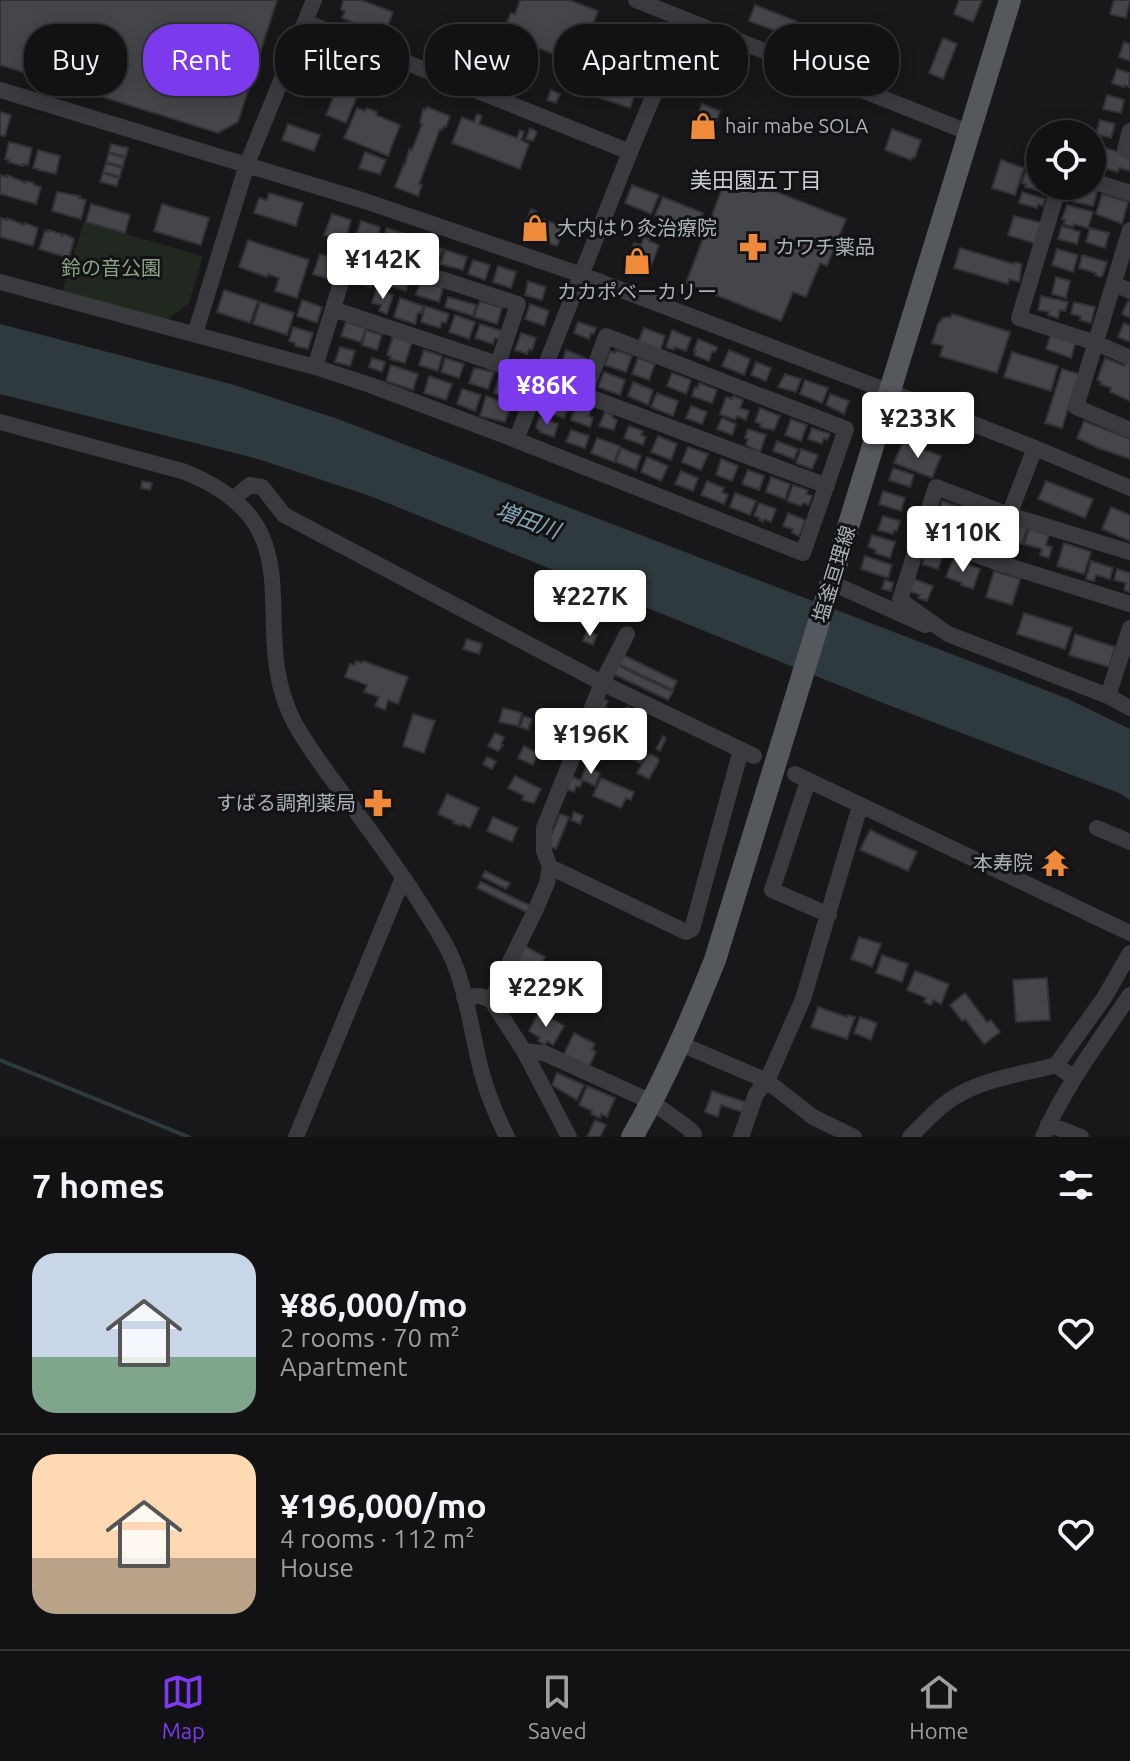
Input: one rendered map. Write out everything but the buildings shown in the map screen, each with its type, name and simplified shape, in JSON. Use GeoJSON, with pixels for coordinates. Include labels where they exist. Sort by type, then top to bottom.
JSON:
{"type":"FeatureCollection","features":[{"type":"Feature","properties":{"kind":"main road","name":"塩釜亘理線"},"geometry":{"type":"LineString","coordinates":[[632,1137],[681,1044],[715,960],[1010,0]]}},
{"type":"Feature","properties":{"kind":"street"},"geometry":{"type":"LineString","coordinates":[[195,334],[247,164],[314,0]]}},
{"type":"Feature","properties":{"kind":"street"},"geometry":{"type":"LineString","coordinates":[[636,0],[970,133]]}},
{"type":"Feature","properties":{"kind":"street"},"geometry":{"type":"LineString","coordinates":[[516,440],[685,20]]}},
{"type":"Feature","properties":{"kind":"street"},"geometry":{"type":"LineString","coordinates":[[305,22],[630,152]]}},
{"type":"Feature","properties":{"kind":"street"},"geometry":{"type":"LineString","coordinates":[[0,90],[365,201],[582,275],[1035,448],[1130,488]]}},
{"type":"Feature","properties":{"kind":"street"},"geometry":{"type":"LineString","coordinates":[[1130,131],[1125,149],[1130,151]]}},
{"type":"Feature","properties":{"kind":"street"},"geometry":{"type":"LineString","coordinates":[[1106,185],[1130,193]]}},
{"type":"Feature","properties":{"kind":"street"},"geometry":{"type":"LineString","coordinates":[[1055,200],[1019,318],[1096,343],[1130,358]]}},
{"type":"Feature","properties":{"kind":"street"},"geometry":{"type":"LineString","coordinates":[[1130,230],[1076,407],[1130,430]]}},
{"type":"Feature","properties":{"kind":"street"},"geometry":{"type":"LineString","coordinates":[[315,367],[351,250],[518,304],[498,364]]}},
{"type":"Feature","properties":{"kind":"street"},"geometry":{"type":"LineString","coordinates":[[0,282],[315,367],[370,385],[803,553],[846,429],[606,336],[584,395]]}},
{"type":"Feature","properties":{"kind":"street"},"geometry":{"type":"LineString","coordinates":[[1114,284],[1130,291]]}},
{"type":"Feature","properties":{"kind":"street"},"geometry":{"type":"LineString","coordinates":[[333,309],[541,378],[827,486]]}},
{"type":"Feature","properties":{"kind":"street"},"geometry":{"type":"LineString","coordinates":[[0,422],[182,471],[205,480],[233,499],[249,516],[268,550],[274,584],[278,676],[294,722],[445,944],[464,997],[495,1114],[507,1137]]}},
{"type":"Feature","properties":{"kind":"street"},"geometry":{"type":"LineString","coordinates":[[1009,515],[1035,448]]}},
{"type":"Feature","properties":{"kind":"street"},"geometry":{"type":"LineString","coordinates":[[233,499],[250,485],[262,487],[284,515],[602,683],[748,753],[692,929],[686,932],[550,867]]}},
{"type":"Feature","properties":{"kind":"street"},"geometry":{"type":"LineString","coordinates":[[948,634],[900,600],[936,487],[1009,515],[1130,552]]}},
{"type":"Feature","properties":{"kind":"street"},"geometry":{"type":"LineString","coordinates":[[921,534],[996,562],[1130,604]]}},
{"type":"Feature","properties":{"kind":"street"},"geometry":{"type":"LineString","coordinates":[[831,585],[904,617],[1108,696],[1130,708]]}},
{"type":"Feature","properties":{"kind":"street"},"geometry":{"type":"LineString","coordinates":[[1108,696],[1130,628]]}},
{"type":"Feature","properties":{"kind":"street"},"geometry":{"type":"LineString","coordinates":[[491,1000],[547,883],[550,867],[544,851],[544,828],[602,683],[627,634]]}},
{"type":"Feature","properties":{"kind":"street"},"geometry":{"type":"LineString","coordinates":[[829,915],[772,890],[802,777],[1130,933]]}},
{"type":"Feature","properties":{"kind":"street"},"geometry":{"type":"LineString","coordinates":[[741,1137],[756,1094],[767,1081],[803,999],[860,806]]}},
{"type":"Feature","properties":{"kind":"street"},"geometry":{"type":"LineString","coordinates":[[1097,828],[1130,842]]}},
{"type":"Feature","properties":{"kind":"street"},"geometry":{"type":"LineString","coordinates":[[296,1137],[403,878]]}},
{"type":"Feature","properties":{"kind":"street"},"geometry":{"type":"LineString","coordinates":[[910,1137],[955,1095],[978,1085],[1056,1065],[1104,998],[1130,953]]}},
{"type":"Feature","properties":{"kind":"street"},"geometry":{"type":"LineString","coordinates":[[464,997],[480,996],[491,1000],[524,1051],[569,1137]]}},
{"type":"Feature","properties":{"kind":"street"},"geometry":{"type":"LineString","coordinates":[[1081,1137],[1046,1130],[1074,1078],[1127,1005]]}},
{"type":"Feature","properties":{"kind":"street"},"geometry":{"type":"LineString","coordinates":[[681,1044],[767,1081],[813,1117],[854,1137]]}},
{"type":"Feature","properties":{"kind":"street"},"geometry":{"type":"LineString","coordinates":[[524,1051],[544,1053],[652,1102],[696,1136]]}},
{"type":"Feature","properties":{"kind":"street"},"geometry":{"type":"LineString","coordinates":[[1056,1065],[1074,1078]]}},
{"type":"Feature","properties":{"kind":"green space","name":"鈴の音公園"},"geometry":{"type":"Polygon","coordinates":[[[84,222],[203,256],[189,303],[167,320],[62,293],[84,222]]]}},
{"type":"Feature","properties":{"kind":"water","name":"増田川"},"geometry":{"type":"Polygon","coordinates":[[[0,324],[231,384],[338,419],[1066,698],[1130,729],[1130,800],[1119,793],[883,703],[370,496],[258,459],[0,394],[0,324]]]}},
{"type":"Feature","properties":{"kind":"waterway"},"geometry":{"type":"LineString","coordinates":[[0,1060],[189,1137]]}},
{"type":"Feature","properties":{"kind":"place","name":"hair mabe SOLA"},"geometry":{"type":"Point","coordinates":[703,126]}},
{"type":"Feature","properties":{"kind":"place","name":"大内はり灸治療院"},"geometry":{"type":"Point","coordinates":[535,228]}},
{"type":"Feature","properties":{"kind":"place","name":"カワチ薬品"},"geometry":{"type":"Point","coordinates":[753,247]}},
{"type":"Feature","properties":{"kind":"place","name":"カカポベーカリー"},"geometry":{"type":"Point","coordinates":[637,261]}},
{"type":"Feature","properties":{"kind":"place","name":"すばる調剤薬局"},"geometry":{"type":"Point","coordinates":[378,803]}},
{"type":"Feature","properties":{"kind":"place","name":"本寿院"},"geometry":{"type":"Point","coordinates":[1055,863]}},
{"type":"Feature","properties":{"kind":"district","name":"美田園五丁目"},"geometry":{"type":"Point","coordinates":[756,180]}}]}
